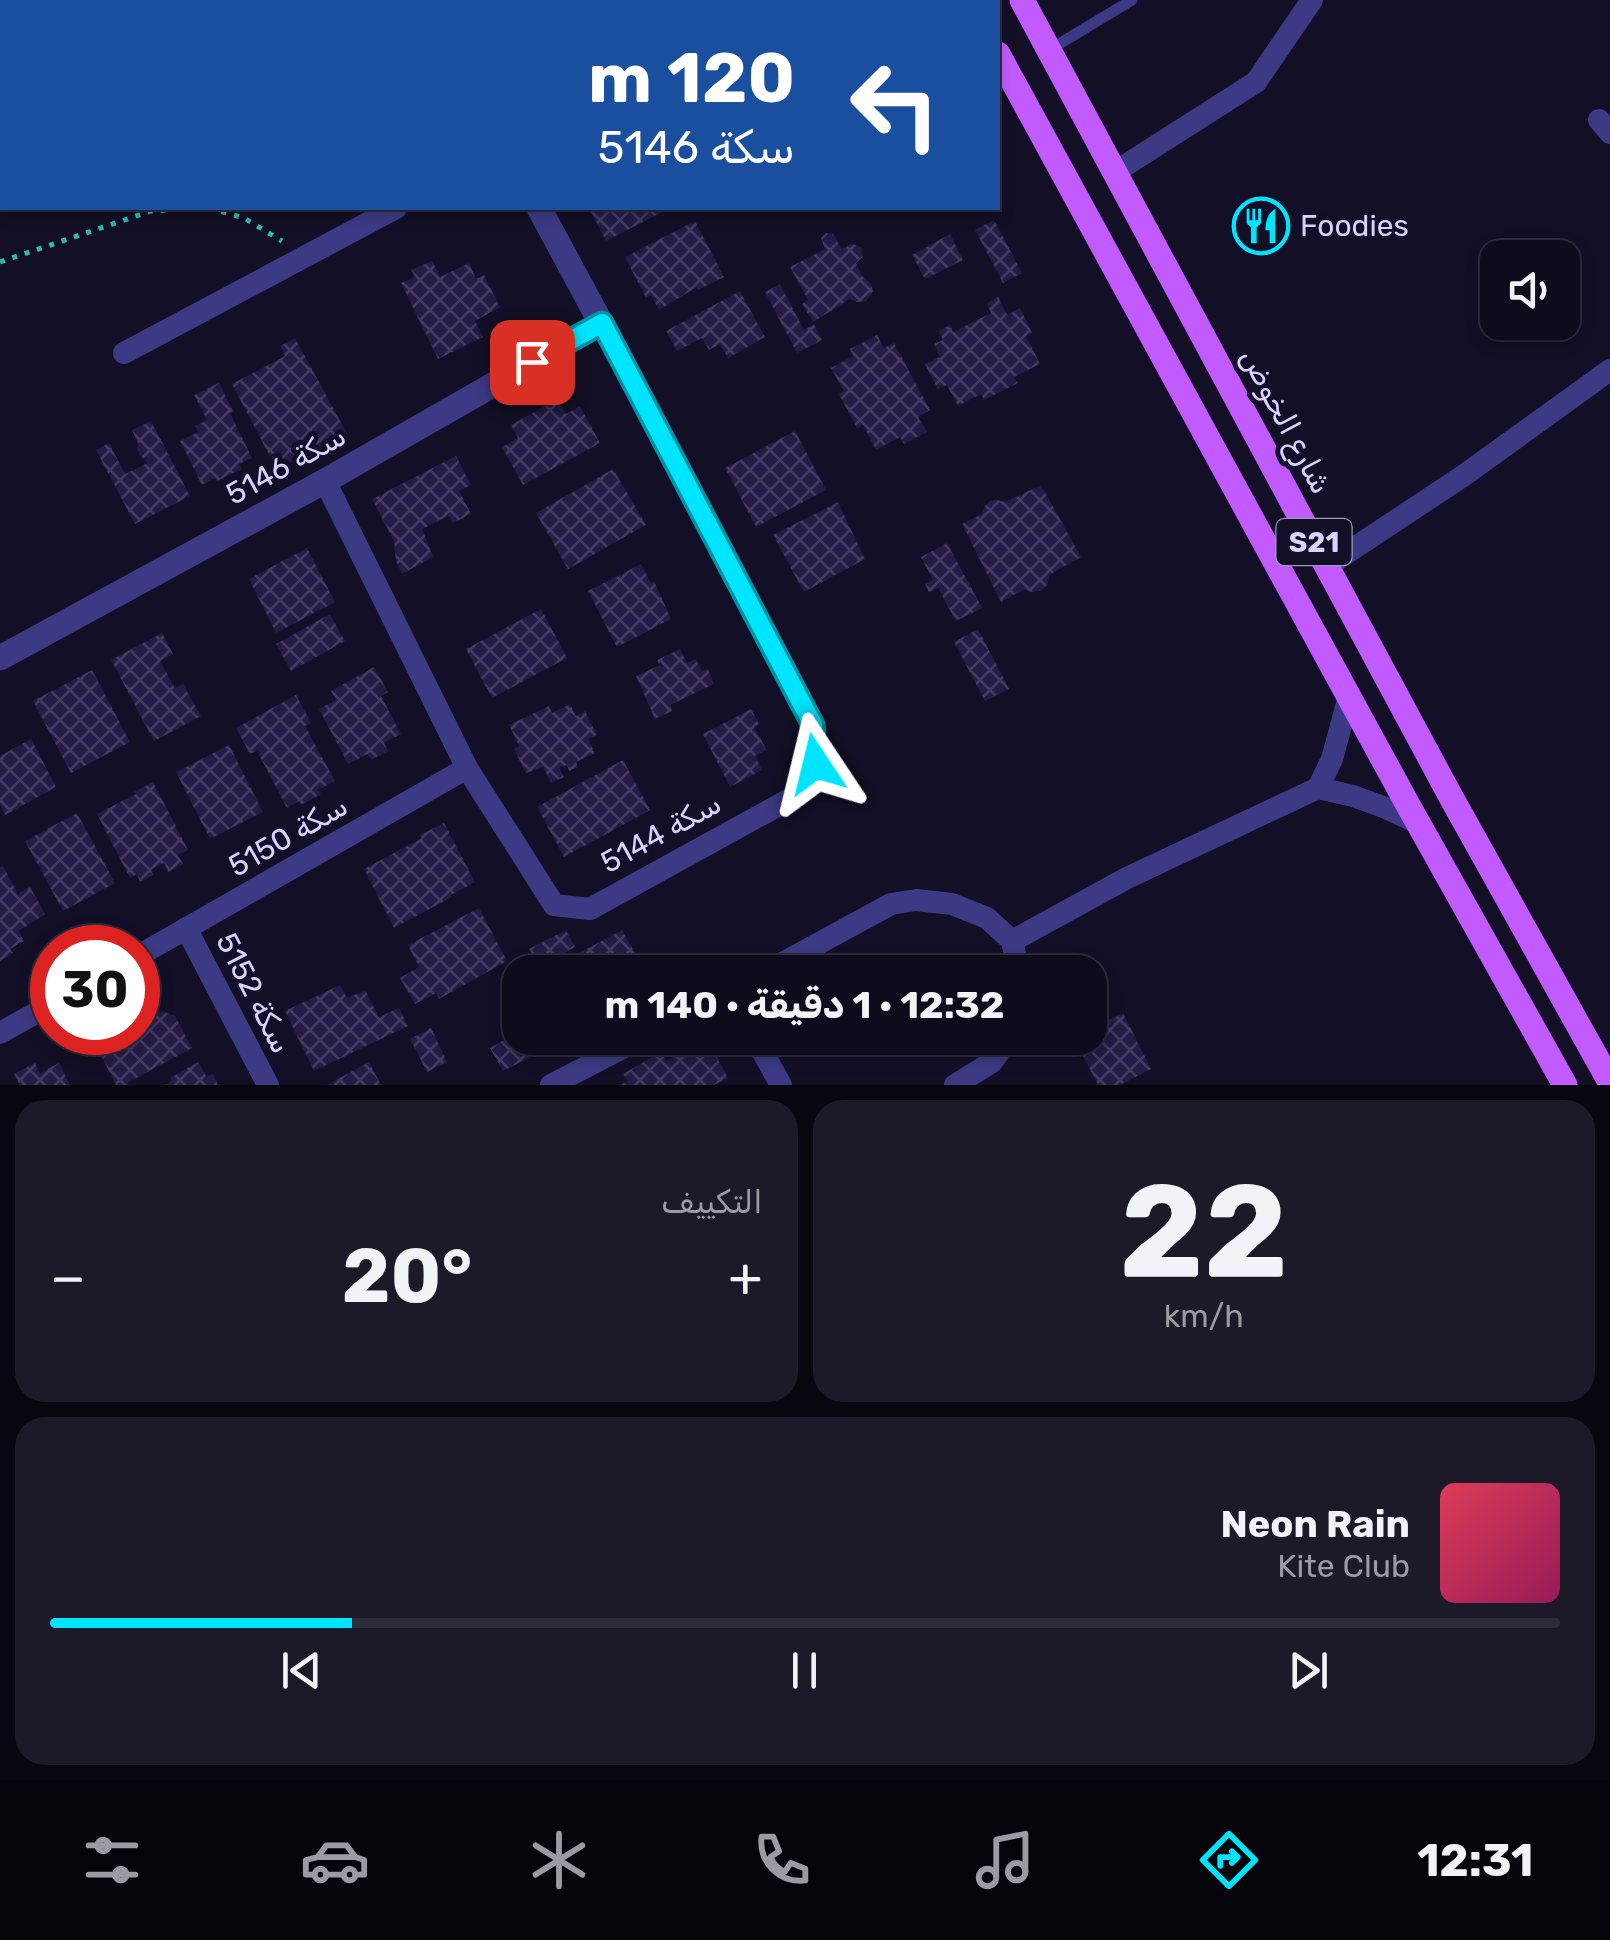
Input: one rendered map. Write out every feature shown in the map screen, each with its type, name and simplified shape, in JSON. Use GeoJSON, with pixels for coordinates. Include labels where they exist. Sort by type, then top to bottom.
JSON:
{"type":"FeatureCollection","features":[{"type":"Feature","properties":{"kind":"main road","name":"شارع الخوض"},"geometry":{"type":"LineString","coordinates":[[1022,0],[1450,797],[1610,1082]]}},
{"type":"Feature","properties":{"kind":"main road","name":"S21"},"geometry":{"type":"LineString","coordinates":[[1000,58],[1418,824],[1565,1085]]}},
{"type":"Feature","properties":{"kind":"street"},"geometry":{"type":"LineString","coordinates":[[1115,172],[1256,82],[1312,0]]}},
{"type":"Feature","properties":{"kind":"street"},"geometry":{"type":"LineString","coordinates":[[124,353],[392,210]]}},
{"type":"Feature","properties":{"kind":"street","name":"سكة 5144"},"geometry":{"type":"LineString","coordinates":[[325,481],[467,768],[554,905],[590,909],[799,794],[816,764],[813,725],[540,210]]}},
{"type":"Feature","properties":{"kind":"street","name":"سكة 5146"},"geometry":{"type":"LineString","coordinates":[[0,658],[325,481],[602,323]]}},
{"type":"Feature","properties":{"kind":"street"},"geometry":{"type":"LineString","coordinates":[[1327,566],[1463,476],[1610,370]]}},
{"type":"Feature","properties":{"kind":"street"},"geometry":{"type":"LineString","coordinates":[[1012,941],[1127,878],[1318,788],[1332,759],[1348,696]]}},
{"type":"Feature","properties":{"kind":"street","name":"سكة 5150"},"geometry":{"type":"LineString","coordinates":[[160,943],[467,768]]}},
{"type":"Feature","properties":{"kind":"street"},"geometry":{"type":"LineString","coordinates":[[1318,788],[1370,802],[1418,824]]}},
{"type":"Feature","properties":{"kind":"street"},"geometry":{"type":"LineString","coordinates":[[797,955],[891,904],[916,900],[952,904],[987,918],[1012,941],[1015,955]]}},
{"type":"Feature","properties":{"kind":"street","name":"سكة 5152"},"geometry":{"type":"LineString","coordinates":[[186,928],[268,1085]]}},
{"type":"Feature","properties":{"kind":"street"},"geometry":{"type":"LineString","coordinates":[[0,1033],[30,1016]]}},
{"type":"Feature","properties":{"kind":"street"},"geometry":{"type":"LineString","coordinates":[[551,1085],[609,1055]]}},
{"type":"Feature","properties":{"kind":"street"},"geometry":{"type":"LineString","coordinates":[[764,1055],[781,1085]]}},
{"type":"Feature","properties":{"kind":"street"},"geometry":{"type":"LineString","coordinates":[[955,1085],[997,1055]]}},
{"type":"Feature","properties":{"kind":"lane"},"geometry":{"type":"LineString","coordinates":[[1050,50],[1132,0]]}},
{"type":"Feature","properties":{"kind":"path"},"geometry":{"type":"LineString","coordinates":[[0,262],[151,212],[176,210]]}},
{"type":"Feature","properties":{"kind":"path"},"geometry":{"type":"LineString","coordinates":[[215,210],[244,218],[306,256]]}},
{"type":"Feature","properties":{"kind":"building"},"geometry":{"type":"Polygon","coordinates":[[[590,210],[666,210],[606,241],[590,210]]]}},
{"type":"Feature","properties":{"kind":"building"},"geometry":{"type":"Polygon","coordinates":[[[994,220],[1022,273],[1003,283],[975,230],[994,220]]]}},
{"type":"Feature","properties":{"kind":"building"},"geometry":{"type":"Polygon","coordinates":[[[695,221],[724,277],[698,290],[697,287],[659,310],[651,295],[646,298],[625,257],[695,221]]]}},
{"type":"Feature","properties":{"kind":"building"},"geometry":{"type":"Polygon","coordinates":[[[826,233],[833,234],[842,249],[852,244],[861,247],[863,257],[856,263],[873,291],[866,301],[850,299],[813,322],[802,304],[808,300],[790,267],[825,249],[821,238],[826,233]]]}},
{"type":"Feature","properties":{"kind":"building"},"geometry":{"type":"Polygon","coordinates":[[[950,234],[963,260],[925,279],[912,255],[950,234]]]}},
{"type":"Feature","properties":{"kind":"building"},"geometry":{"type":"Polygon","coordinates":[[[432,261],[440,277],[469,263],[476,279],[484,275],[500,307],[475,321],[483,337],[438,359],[401,283],[415,277],[411,270],[432,261]]]}},
{"type":"Feature","properties":{"kind":"building"},"geometry":{"type":"Polygon","coordinates":[[[780,284],[804,330],[814,324],[822,340],[797,353],[765,292],[780,284]]]}},
{"type":"Feature","properties":{"kind":"building"},"geometry":{"type":"Polygon","coordinates":[[[740,291],[765,337],[728,358],[720,344],[709,350],[702,338],[677,351],[666,331],[740,291]]]}},
{"type":"Feature","properties":{"kind":"building"},"geometry":{"type":"Polygon","coordinates":[[[998,297],[1007,315],[1020,308],[1032,333],[1026,336],[1040,364],[1014,377],[1018,383],[984,400],[981,394],[958,406],[947,385],[938,389],[925,364],[940,357],[934,344],[943,340],[938,331],[950,325],[953,332],[991,313],[987,303],[998,297]]]}},
{"type":"Feature","properties":{"kind":"building"},"geometry":{"type":"Polygon","coordinates":[[[877,335],[884,348],[894,343],[930,410],[918,417],[927,432],[904,444],[900,437],[876,450],[863,425],[857,428],[831,368],[853,356],[850,349],[877,335]]]}},
{"type":"Feature","properties":{"kind":"building"},"geometry":{"type":"Polygon","coordinates":[[[295,338],[350,439],[334,448],[331,441],[277,470],[232,384],[285,356],[280,346],[295,338]]]}},
{"type":"Feature","properties":{"kind":"building"},"geometry":{"type":"Polygon","coordinates":[[[219,383],[252,458],[239,464],[242,469],[202,485],[180,441],[198,432],[195,426],[207,420],[194,395],[219,383]]]}},
{"type":"Feature","properties":{"kind":"building"},"geometry":{"type":"Polygon","coordinates":[[[558,399],[566,414],[580,406],[600,443],[523,485],[502,447],[518,438],[511,425],[558,399]]]}},
{"type":"Feature","properties":{"kind":"building"},"geometry":{"type":"Polygon","coordinates":[[[151,421],[190,496],[135,524],[96,450],[109,443],[125,474],[148,463],[139,454],[132,430],[151,421]]]}},
{"type":"Feature","properties":{"kind":"building"},"geometry":{"type":"Polygon","coordinates":[[[795,431],[826,490],[756,527],[725,468],[795,431]]]}},
{"type":"Feature","properties":{"kind":"building"},"geometry":{"type":"Polygon","coordinates":[[[456,456],[471,485],[459,491],[471,514],[453,523],[448,516],[422,529],[433,557],[402,574],[394,541],[372,499],[456,456]]]}},
{"type":"Feature","properties":{"kind":"building"},"geometry":{"type":"Polygon","coordinates":[[[613,469],[646,525],[568,569],[536,513],[613,469]]]}},
{"type":"Feature","properties":{"kind":"building"},"geometry":{"type":"Polygon","coordinates":[[[1041,485],[1081,557],[1049,575],[1048,584],[1041,591],[1025,589],[1001,602],[962,524],[982,514],[990,501],[1005,502],[1041,485]]]}},
{"type":"Feature","properties":{"kind":"building"},"geometry":{"type":"Polygon","coordinates":[[[838,502],[865,559],[804,592],[773,535],[838,502]]]}},
{"type":"Feature","properties":{"kind":"building"},"geometry":{"type":"Polygon","coordinates":[[[947,543],[982,608],[956,621],[938,588],[929,592],[925,584],[933,580],[921,557],[947,543]]]}},
{"type":"Feature","properties":{"kind":"building"},"geometry":{"type":"Polygon","coordinates":[[[307,548],[335,602],[276,633],[249,579],[307,548]]]}},
{"type":"Feature","properties":{"kind":"building"},"geometry":{"type":"Polygon","coordinates":[[[641,564],[651,583],[654,581],[671,619],[617,647],[588,591],[641,564]]]}},
{"type":"Feature","properties":{"kind":"building"},"geometry":{"type":"Polygon","coordinates":[[[541,609],[567,658],[492,698],[466,649],[541,609]]]}},
{"type":"Feature","properties":{"kind":"building"},"geometry":{"type":"Polygon","coordinates":[[[330,614],[345,641],[291,671],[276,644],[330,614]]]}},
{"type":"Feature","properties":{"kind":"building"},"geometry":{"type":"Polygon","coordinates":[[[978,629],[1009,689],[985,701],[954,642],[978,629]]]}},
{"type":"Feature","properties":{"kind":"building"},"geometry":{"type":"Polygon","coordinates":[[[162,633],[173,654],[160,661],[175,688],[183,684],[201,716],[154,741],[111,660],[162,633]]]}},
{"type":"Feature","properties":{"kind":"building"},"geometry":{"type":"Polygon","coordinates":[[[680,649],[687,663],[696,659],[702,671],[708,669],[714,684],[670,705],[672,711],[655,719],[636,676],[660,665],[657,660],[680,649]]]}},
{"type":"Feature","properties":{"kind":"building"},"geometry":{"type":"Polygon","coordinates":[[[374,667],[388,692],[381,696],[401,734],[384,743],[388,751],[371,760],[367,754],[348,764],[319,709],[336,700],[331,691],[374,667]]]}},
{"type":"Feature","properties":{"kind":"building"},"geometry":{"type":"Polygon","coordinates":[[[92,670],[130,742],[71,773],[33,701],[92,670]]]}},
{"type":"Feature","properties":{"kind":"building"},"geometry":{"type":"Polygon","coordinates":[[[296,695],[311,723],[305,726],[335,781],[318,790],[321,794],[287,808],[257,751],[250,754],[236,728],[296,695]]]}},
{"type":"Feature","properties":{"kind":"building"},"geometry":{"type":"Polygon","coordinates":[[[570,704],[576,716],[585,711],[597,735],[588,739],[595,753],[576,762],[578,767],[569,771],[567,765],[559,768],[564,777],[551,783],[543,767],[526,773],[514,749],[519,746],[509,725],[549,706],[552,713],[570,704]]]}},
{"type":"Feature","properties":{"kind":"building"},"geometry":{"type":"Polygon","coordinates":[[[751,709],[759,724],[754,727],[767,750],[755,756],[762,770],[730,787],[703,734],[751,709]]]}},
{"type":"Feature","properties":{"kind":"building"},"geometry":{"type":"Polygon","coordinates":[[[31,739],[56,787],[5,815],[0,805],[0,756],[31,739]]]}},
{"type":"Feature","properties":{"kind":"building"},"geometry":{"type":"Polygon","coordinates":[[[229,745],[263,812],[210,839],[176,772],[229,745]]]}},
{"type":"Feature","properties":{"kind":"building"},"geometry":{"type":"Polygon","coordinates":[[[623,760],[650,810],[564,857],[537,807],[623,760]]]}},
{"type":"Feature","properties":{"kind":"building"},"geometry":{"type":"Polygon","coordinates":[[[153,782],[188,850],[178,855],[183,864],[168,872],[164,863],[140,882],[137,874],[130,878],[97,814],[153,782]]]}},
{"type":"Feature","properties":{"kind":"building"},"geometry":{"type":"Polygon","coordinates":[[[77,813],[115,883],[63,911],[25,841],[77,813]]]}},
{"type":"Feature","properties":{"kind":"building"},"geometry":{"type":"Polygon","coordinates":[[[444,823],[475,882],[394,928],[364,869],[444,823]]]}},
{"type":"Feature","properties":{"kind":"building"},"geometry":{"type":"Polygon","coordinates":[[[3,866],[18,894],[30,887],[45,914],[19,931],[24,941],[0,961],[0,867],[3,866]]]}},
{"type":"Feature","properties":{"kind":"building"},"geometry":{"type":"Polygon","coordinates":[[[479,908],[504,955],[502,964],[439,999],[436,993],[415,1004],[400,978],[419,967],[408,945],[479,908]]]}},
{"type":"Feature","properties":{"kind":"building"},"geometry":{"type":"Polygon","coordinates":[[[566,930],[575,947],[561,955],[532,955],[529,949],[566,930]]]}},
{"type":"Feature","properties":{"kind":"building"},"geometry":{"type":"Polygon","coordinates":[[[622,930],[636,955],[576,955],[622,930]]]}},
{"type":"Feature","properties":{"kind":"building"},"geometry":{"type":"Polygon","coordinates":[[[340,985],[347,998],[365,990],[379,1017],[399,1008],[408,1026],[314,1071],[285,1011],[340,985]]]}},
{"type":"Feature","properties":{"kind":"building"},"geometry":{"type":"Polygon","coordinates":[[[160,1010],[175,1016],[192,1048],[129,1085],[116,1085],[101,1055],[160,1055],[160,1010]]]}},
{"type":"Feature","properties":{"kind":"building"},"geometry":{"type":"Polygon","coordinates":[[[1123,1013],[1151,1069],[1120,1085],[1098,1085],[1083,1055],[1107,1055],[1107,1021],[1123,1013]]]}},
{"type":"Feature","properties":{"kind":"building"},"geometry":{"type":"Polygon","coordinates":[[[431,1028],[447,1062],[427,1072],[410,1039],[431,1028]]]}},
{"type":"Feature","properties":{"kind":"building"},"geometry":{"type":"Polygon","coordinates":[[[502,1041],[502,1055],[534,1055],[503,1071],[490,1048],[502,1041]]]}},
{"type":"Feature","properties":{"kind":"building"},"geometry":{"type":"Polygon","coordinates":[[[655,1055],[664,1055],[666,1061],[677,1055],[716,1055],[728,1078],[714,1085],[619,1085],[628,1081],[623,1074],[655,1055]]]}},
{"type":"Feature","properties":{"kind":"building"},"geometry":{"type":"Polygon","coordinates":[[[198,1062],[207,1077],[213,1074],[218,1085],[165,1085],[172,1081],[170,1078],[198,1062]]]}},
{"type":"Feature","properties":{"kind":"building"},"geometry":{"type":"Polygon","coordinates":[[[369,1062],[381,1085],[327,1085],[369,1062]]]}},
{"type":"Feature","properties":{"kind":"building"},"geometry":{"type":"Polygon","coordinates":[[[35,1063],[40,1073],[59,1063],[70,1085],[20,1085],[14,1074],[35,1063]]]}},
{"type":"Feature","properties":{"kind":"place","name":"Foodies"},"geometry":{"type":"Point","coordinates":[1261,226]}},
{"type":"Feature","properties":{"kind":"route"},"geometry":{"type":"LineString","coordinates":[[532,362],[602,323],[813,725],[816,764]]}}]}
